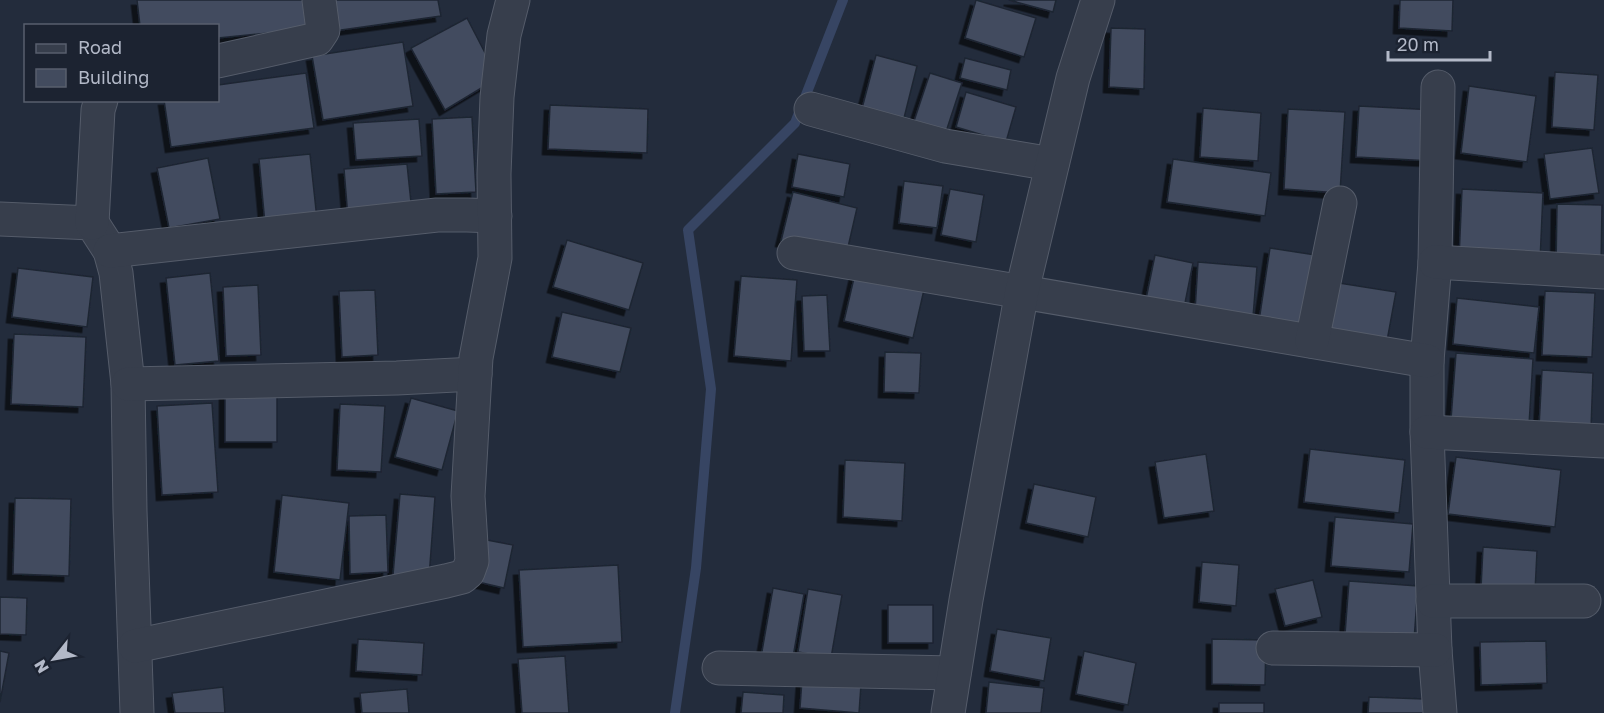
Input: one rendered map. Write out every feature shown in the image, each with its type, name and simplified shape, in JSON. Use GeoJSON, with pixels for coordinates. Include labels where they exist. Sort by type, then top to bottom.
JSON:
{"type":"FeatureCollection","features":[{"type":"Feature","properties":{"kind":"street"},"geometry":{"type":"LineString","coordinates":[[219,61],[317,39],[322,30],[319,0]]}},
{"type":"Feature","properties":{"kind":"street"},"geometry":{"type":"LineString","coordinates":[[135,646],[462,577],[468,572],[472,561],[468,496],[476,358],[495,258],[494,174],[497,97],[504,35],[513,0]]}},
{"type":"Feature","properties":{"kind":"street"},"geometry":{"type":"LineString","coordinates":[[948,713],[1022,291],[1073,78],[1098,0]]}},
{"type":"Feature","properties":{"kind":"street"},"geometry":{"type":"LineString","coordinates":[[1438,87],[1435,262],[1427,361],[1427,432],[1435,650],[1440,713]]}},
{"type":"Feature","properties":{"kind":"street"},"geometry":{"type":"LineString","coordinates":[[100,102],[98,110],[92,223],[110,251],[116,273],[128,384],[137,713]]}},
{"type":"Feature","properties":{"kind":"street"},"geometry":{"type":"LineString","coordinates":[[811,110],[945,146],[1052,165]]}},
{"type":"Feature","properties":{"kind":"street"},"geometry":{"type":"LineString","coordinates":[[1312,340],[1340,203]]}},
{"type":"Feature","properties":{"kind":"street"},"geometry":{"type":"LineString","coordinates":[[110,251],[437,216],[495,216]]}},
{"type":"Feature","properties":{"kind":"street"},"geometry":{"type":"LineString","coordinates":[[0,219],[92,223]]}},
{"type":"Feature","properties":{"kind":"street"},"geometry":{"type":"LineString","coordinates":[[794,253],[1427,361]]}},
{"type":"Feature","properties":{"kind":"street"},"geometry":{"type":"LineString","coordinates":[[1435,262],[1604,272]]}},
{"type":"Feature","properties":{"kind":"street"},"geometry":{"type":"LineString","coordinates":[[128,384],[475,374]]}},
{"type":"Feature","properties":{"kind":"street"},"geometry":{"type":"LineString","coordinates":[[1427,432],[1604,441]]}},
{"type":"Feature","properties":{"kind":"street"},"geometry":{"type":"LineString","coordinates":[[1433,601],[1584,601]]}},
{"type":"Feature","properties":{"kind":"street"},"geometry":{"type":"LineString","coordinates":[[1273,648],[1435,650]]}},
{"type":"Feature","properties":{"kind":"street"},"geometry":{"type":"LineString","coordinates":[[719,668],[954,674]]}},
{"type":"Feature","properties":{"kind":"building"},"geometry":{"type":"Polygon","coordinates":[[[137,0],[305,0],[308,29],[219,38],[219,24],[140,24],[137,0]]]}},
{"type":"Feature","properties":{"kind":"building"},"geometry":{"type":"Polygon","coordinates":[[[329,0],[438,0],[441,16],[334,31],[329,0]]]}},
{"type":"Feature","properties":{"kind":"building"},"geometry":{"type":"Polygon","coordinates":[[[976,0],[1036,18],[1024,57],[965,38],[976,0]]]}},
{"type":"Feature","properties":{"kind":"building"},"geometry":{"type":"Polygon","coordinates":[[[1009,0],[1056,0],[1053,12],[1009,0]]]}},
{"type":"Feature","properties":{"kind":"building"},"geometry":{"type":"Polygon","coordinates":[[[1400,0],[1453,0],[1452,31],[1399,28],[1400,0]]]}},
{"type":"Feature","properties":{"kind":"building"},"geometry":{"type":"Polygon","coordinates":[[[467,18],[498,78],[445,110],[411,48],[467,18]]]}},
{"type":"Feature","properties":{"kind":"building"},"geometry":{"type":"Polygon","coordinates":[[[1111,28],[1145,29],[1144,89],[1109,87],[1111,28]]]}},
{"type":"Feature","properties":{"kind":"building"},"geometry":{"type":"Polygon","coordinates":[[[403,42],[413,106],[323,120],[312,56],[403,42]]]}},
{"type":"Feature","properties":{"kind":"building"},"geometry":{"type":"Polygon","coordinates":[[[876,55],[917,66],[902,126],[860,116],[876,55]]]}},
{"type":"Feature","properties":{"kind":"building"},"geometry":{"type":"Polygon","coordinates":[[[965,58],[1011,70],[1007,90],[960,78],[965,58]]]}},
{"type":"Feature","properties":{"kind":"building"},"geometry":{"type":"Polygon","coordinates":[[[1555,72],[1598,75],[1594,130],[1552,127],[1555,72]]]}},
{"type":"Feature","properties":{"kind":"building"},"geometry":{"type":"Polygon","coordinates":[[[306,73],[314,128],[171,147],[164,102],[219,102],[219,85],[306,73]]]}},
{"type":"Feature","properties":{"kind":"building"},"geometry":{"type":"Polygon","coordinates":[[[930,73],[962,83],[943,141],[911,130],[930,73]]]}},
{"type":"Feature","properties":{"kind":"building"},"geometry":{"type":"Polygon","coordinates":[[[1469,86],[1536,96],[1527,162],[1461,153],[1469,86]]]}},
{"type":"Feature","properties":{"kind":"building"},"geometry":{"type":"Polygon","coordinates":[[[966,92],[1016,107],[1006,142],[956,127],[966,92]]]}},
{"type":"Feature","properties":{"kind":"building"},"geometry":{"type":"Polygon","coordinates":[[[550,105],[648,109],[647,153],[548,149],[550,105]]]}},
{"type":"Feature","properties":{"kind":"building"},"geometry":{"type":"Polygon","coordinates":[[[1359,106],[1435,110],[1432,161],[1356,157],[1359,106]]]}},
{"type":"Feature","properties":{"kind":"building"},"geometry":{"type":"Polygon","coordinates":[[[1203,108],[1261,113],[1258,161],[1200,157],[1203,108]]]}},
{"type":"Feature","properties":{"kind":"building"},"geometry":{"type":"Polygon","coordinates":[[[1288,109],[1345,112],[1340,193],[1284,189],[1288,109]]]}},
{"type":"Feature","properties":{"kind":"building"},"geometry":{"type":"Polygon","coordinates":[[[472,117],[476,192],[436,194],[432,119],[472,117]]]}},
{"type":"Feature","properties":{"kind":"building"},"geometry":{"type":"Polygon","coordinates":[[[419,119],[422,156],[356,160],[353,123],[419,119]]]}},
{"type":"Feature","properties":{"kind":"building"},"geometry":{"type":"Polygon","coordinates":[[[1592,148],[1599,193],[1550,199],[1544,154],[1592,148]]]}},
{"type":"Feature","properties":{"kind":"building"},"geometry":{"type":"Polygon","coordinates":[[[310,154],[317,219],[265,224],[259,159],[310,154]]]}},
{"type":"Feature","properties":{"kind":"building"},"geometry":{"type":"Polygon","coordinates":[[[798,154],[850,164],[844,197],[792,187],[798,154]]]}},
{"type":"Feature","properties":{"kind":"building"},"geometry":{"type":"Polygon","coordinates":[[[208,158],[220,219],[169,228],[157,168],[208,158]]]}},
{"type":"Feature","properties":{"kind":"building"},"geometry":{"type":"Polygon","coordinates":[[[1173,159],[1271,173],[1265,216],[1167,202],[1173,159]]]}},
{"type":"Feature","properties":{"kind":"building"},"geometry":{"type":"Polygon","coordinates":[[[407,164],[412,212],[348,218],[344,169],[407,164]]]}},
{"type":"Feature","properties":{"kind":"building"},"geometry":{"type":"Polygon","coordinates":[[[904,181],[943,186],[937,228],[899,223],[904,181]]]}},
{"type":"Feature","properties":{"kind":"building"},"geometry":{"type":"Polygon","coordinates":[[[950,189],[984,195],[976,242],[941,235],[950,189]]]}},
{"type":"Feature","properties":{"kind":"building"},"geometry":{"type":"Polygon","coordinates":[[[1462,189],[1543,193],[1540,262],[1459,259],[1462,189]]]}},
{"type":"Feature","properties":{"kind":"building"},"geometry":{"type":"Polygon","coordinates":[[[793,192],[857,208],[846,256],[781,241],[793,192]]]}},
{"type":"Feature","properties":{"kind":"building"},"geometry":{"type":"Polygon","coordinates":[[[1557,204],[1602,205],[1601,268],[1556,267],[1557,204]]]}},
{"type":"Feature","properties":{"kind":"building"},"geometry":{"type":"Polygon","coordinates":[[[567,240],[643,263],[629,310],[553,287],[567,240]]]}},
{"type":"Feature","properties":{"kind":"building"},"geometry":{"type":"Polygon","coordinates":[[[1270,248],[1322,256],[1311,329],[1259,321],[1270,248]]]}},
{"type":"Feature","properties":{"kind":"building"},"geometry":{"type":"Polygon","coordinates":[[[1155,255],[1193,263],[1184,308],[1146,299],[1155,255]]]}},
{"type":"Feature","properties":{"kind":"building"},"geometry":{"type":"Polygon","coordinates":[[[1198,262],[1257,267],[1253,317],[1195,311],[1198,262]]]}},
{"type":"Feature","properties":{"kind":"building"},"geometry":{"type":"Polygon","coordinates":[[[857,265],[926,281],[913,338],[844,321],[857,265]]]}},
{"type":"Feature","properties":{"kind":"building"},"geometry":{"type":"Polygon","coordinates":[[[18,268],[93,277],[87,327],[12,317],[18,268]]]}},
{"type":"Feature","properties":{"kind":"building"},"geometry":{"type":"Polygon","coordinates":[[[210,273],[219,361],[175,365],[166,278],[210,273]]]}},
{"type":"Feature","properties":{"kind":"building"},"geometry":{"type":"Polygon","coordinates":[[[741,276],[797,280],[791,361],[734,356],[741,276]]]}},
{"type":"Feature","properties":{"kind":"building"},"geometry":{"type":"Polygon","coordinates":[[[1339,283],[1396,292],[1387,341],[1330,332],[1339,283]]]}},
{"type":"Feature","properties":{"kind":"building"},"geometry":{"type":"Polygon","coordinates":[[[258,285],[261,355],[226,356],[223,287],[258,285]]]}},
{"type":"Feature","properties":{"kind":"building"},"geometry":{"type":"Polygon","coordinates":[[[375,290],[378,355],[342,357],[339,291],[375,290]]]}},
{"type":"Feature","properties":{"kind":"building"},"geometry":{"type":"Polygon","coordinates":[[[1545,291],[1595,293],[1592,357],[1542,355],[1545,291]]]}},
{"type":"Feature","properties":{"kind":"building"},"geometry":{"type":"Polygon","coordinates":[[[827,295],[830,351],[804,351],[802,296],[827,295]]]}},
{"type":"Feature","properties":{"kind":"building"},"geometry":{"type":"Polygon","coordinates":[[[1457,298],[1539,307],[1534,353],[1453,344],[1457,298]]]}},
{"type":"Feature","properties":{"kind":"building"},"geometry":{"type":"Polygon","coordinates":[[[562,312],[631,328],[620,372],[552,357],[562,312]]]}},
{"type":"Feature","properties":{"kind":"building"},"geometry":{"type":"Polygon","coordinates":[[[14,334],[86,337],[83,407],[11,404],[14,334]]]}},
{"type":"Feature","properties":{"kind":"building"},"geometry":{"type":"Polygon","coordinates":[[[885,352],[921,353],[919,393],[884,392],[885,352]]]}},
{"type":"Feature","properties":{"kind":"building"},"geometry":{"type":"Polygon","coordinates":[[[1456,353],[1533,359],[1529,425],[1451,419],[1456,353]]]}},
{"type":"Feature","properties":{"kind":"building"},"geometry":{"type":"Polygon","coordinates":[[[1542,370],[1593,373],[1591,429],[1539,427],[1542,370]]]}},
{"type":"Feature","properties":{"kind":"building"},"geometry":{"type":"Polygon","coordinates":[[[225,390],[277,391],[277,442],[225,442],[225,390]]]}},
{"type":"Feature","properties":{"kind":"building"},"geometry":{"type":"Polygon","coordinates":[[[411,398],[458,411],[442,470],[395,457],[411,398]]]}},
{"type":"Feature","properties":{"kind":"building"},"geometry":{"type":"Polygon","coordinates":[[[212,403],[218,492],[162,495],[157,406],[212,403]]]}},
{"type":"Feature","properties":{"kind":"building"},"geometry":{"type":"Polygon","coordinates":[[[340,404],[385,406],[381,472],[337,470],[340,404]]]}},
{"type":"Feature","properties":{"kind":"building"},"geometry":{"type":"Polygon","coordinates":[[[1310,449],[1405,460],[1399,513],[1304,502],[1310,449]]]}},
{"type":"Feature","properties":{"kind":"building"},"geometry":{"type":"Polygon","coordinates":[[[1206,454],[1214,511],[1164,518],[1155,462],[1206,454]]]}},
{"type":"Feature","properties":{"kind":"building"},"geometry":{"type":"Polygon","coordinates":[[[1456,457],[1561,470],[1555,527],[1448,514],[1456,457]]]}},
{"type":"Feature","properties":{"kind":"building"},"geometry":{"type":"Polygon","coordinates":[[[845,460],[905,463],[902,521],[843,517],[845,460]]]}},
{"type":"Feature","properties":{"kind":"building"},"geometry":{"type":"Polygon","coordinates":[[[1034,484],[1096,497],[1088,537],[1026,523],[1034,484]]]}},
{"type":"Feature","properties":{"kind":"building"},"geometry":{"type":"Polygon","coordinates":[[[400,494],[435,497],[429,578],[393,575],[400,494]]]}},
{"type":"Feature","properties":{"kind":"building"},"geometry":{"type":"Polygon","coordinates":[[[282,495],[349,503],[340,580],[274,572],[282,495]]]}},
{"type":"Feature","properties":{"kind":"building"},"geometry":{"type":"Polygon","coordinates":[[[15,498],[71,499],[69,576],[13,574],[15,498]]]}},
{"type":"Feature","properties":{"kind":"building"},"geometry":{"type":"Polygon","coordinates":[[[386,515],[388,572],[350,574],[349,516],[386,515]]]}},
{"type":"Feature","properties":{"kind":"building"},"geometry":{"type":"Polygon","coordinates":[[[1335,517],[1413,524],[1409,572],[1331,566],[1335,517]]]}},
{"type":"Feature","properties":{"kind":"building"},"geometry":{"type":"Polygon","coordinates":[[[487,540],[513,545],[504,588],[478,582],[487,540]]]}},
{"type":"Feature","properties":{"kind":"building"},"geometry":{"type":"Polygon","coordinates":[[[1483,547],[1537,551],[1535,592],[1481,588],[1483,547]]]}},
{"type":"Feature","properties":{"kind":"building"},"geometry":{"type":"Polygon","coordinates":[[[1202,562],[1239,565],[1236,606],[1199,602],[1202,562]]]}},
{"type":"Feature","properties":{"kind":"building"},"geometry":{"type":"Polygon","coordinates":[[[618,565],[622,642],[523,647],[519,570],[618,565]]]}},
{"type":"Feature","properties":{"kind":"building"},"geometry":{"type":"Polygon","coordinates":[[[1313,580],[1322,617],[1285,626],[1275,589],[1313,580]]]}},
{"type":"Feature","properties":{"kind":"building"},"geometry":{"type":"Polygon","coordinates":[[[1349,581],[1418,586],[1414,640],[1345,634],[1349,581]]]}},
{"type":"Feature","properties":{"kind":"building"},"geometry":{"type":"Polygon","coordinates":[[[773,588],[804,594],[791,669],[760,663],[773,588]]]}},
{"type":"Feature","properties":{"kind":"building"},"geometry":{"type":"Polygon","coordinates":[[[808,589],[842,595],[831,658],[798,652],[808,589]]]}},
{"type":"Feature","properties":{"kind":"building"},"geometry":{"type":"Polygon","coordinates":[[[0,597],[27,598],[26,635],[0,634],[0,597]]]}},
{"type":"Feature","properties":{"kind":"building"},"geometry":{"type":"Polygon","coordinates":[[[888,605],[933,605],[933,643],[888,643],[888,605]]]}},
{"type":"Feature","properties":{"kind":"building"},"geometry":{"type":"Polygon","coordinates":[[[997,629],[1051,638],[1044,681],[990,671],[997,629]]]}},
{"type":"Feature","properties":{"kind":"building"},"geometry":{"type":"Polygon","coordinates":[[[358,639],[424,643],[422,675],[356,671],[358,639]]]}},
{"type":"Feature","properties":{"kind":"building"},"geometry":{"type":"Polygon","coordinates":[[[1212,639],[1266,640],[1265,685],[1212,684],[1212,639]]]}},
{"type":"Feature","properties":{"kind":"building"},"geometry":{"type":"Polygon","coordinates":[[[1546,641],[1547,683],[1481,685],[1480,642],[1546,641]]]}},
{"type":"Feature","properties":{"kind":"building"},"geometry":{"type":"Polygon","coordinates":[[[0,651],[9,653],[0,702],[0,651]]]}},
{"type":"Feature","properties":{"kind":"building"},"geometry":{"type":"Polygon","coordinates":[[[1084,651],[1136,663],[1128,705],[1076,694],[1084,651]]]}},
{"type":"Feature","properties":{"kind":"building"},"geometry":{"type":"Polygon","coordinates":[[[565,656],[569,713],[522,713],[518,659],[565,656]]]}},
{"type":"Feature","properties":{"kind":"building"},"geometry":{"type":"Polygon","coordinates":[[[802,679],[861,685],[859,713],[800,708],[802,679]]]}},
{"type":"Feature","properties":{"kind":"building"},"geometry":{"type":"Polygon","coordinates":[[[989,682],[1044,688],[1041,713],[986,713],[989,682]]]}},
{"type":"Feature","properties":{"kind":"building"},"geometry":{"type":"Polygon","coordinates":[[[223,687],[225,713],[175,713],[172,693],[223,687]]]}},
{"type":"Feature","properties":{"kind":"building"},"geometry":{"type":"Polygon","coordinates":[[[407,689],[409,713],[362,713],[360,693],[407,689]]]}},
{"type":"Feature","properties":{"kind":"building"},"geometry":{"type":"Polygon","coordinates":[[[743,692],[784,695],[783,713],[741,713],[743,692]]]}},
{"type":"Feature","properties":{"kind":"building"},"geometry":{"type":"Polygon","coordinates":[[[1369,697],[1424,699],[1423,713],[1368,713],[1369,697]]]}},
{"type":"Feature","properties":{"kind":"building"},"geometry":{"type":"Polygon","coordinates":[[[1219,703],[1264,703],[1264,713],[1219,713],[1219,703]]]}},
{"type":"Feature","properties":{"kind":"waterway"},"geometry":{"type":"LineString","coordinates":[[675,713],[696,568],[711,389],[688,230],[795,123],[843,0]]}}]}
